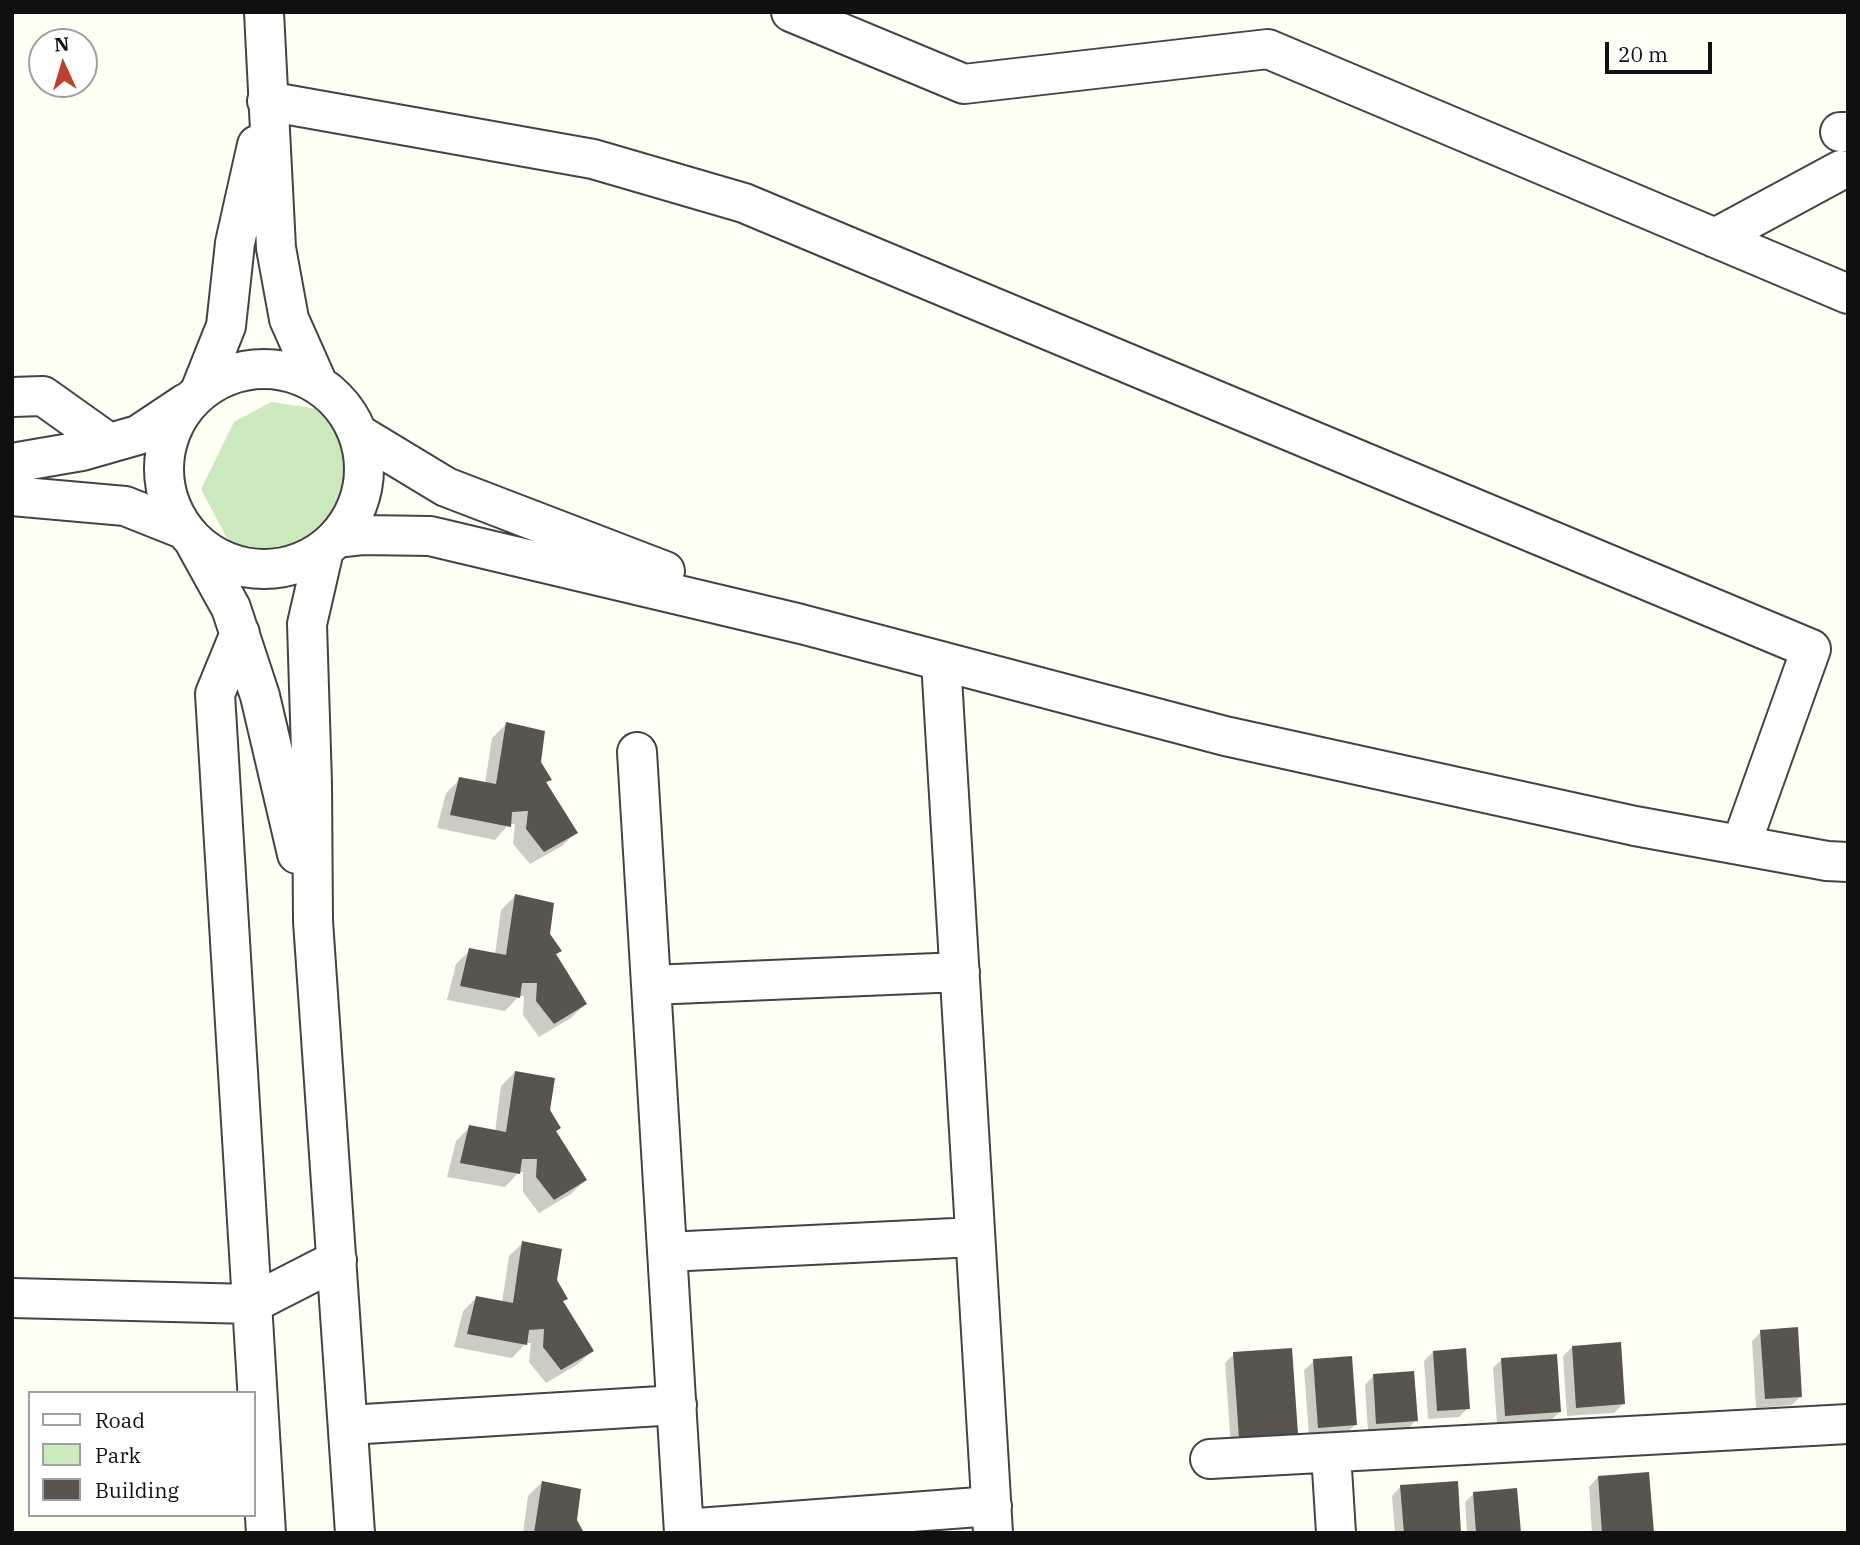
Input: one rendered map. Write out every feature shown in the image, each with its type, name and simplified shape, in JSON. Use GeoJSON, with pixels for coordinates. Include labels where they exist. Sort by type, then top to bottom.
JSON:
{"type":"FeatureCollection","features":[{"type":"Feature","properties":{"kind":"street"},"geometry":{"type":"LineString","coordinates":[[264,12],[276,248],[289,319],[317,383]]}},
{"type":"Feature","properties":{"kind":"street"},"geometry":{"type":"LineString","coordinates":[[791,12],[964,84],[1268,49],[1848,293]]}},
{"type":"Feature","properties":{"kind":"street"},"geometry":{"type":"LineString","coordinates":[[267,101],[235,243],[226,326],[196,395],[173,427],[164,453],[163,469],[165,488],[173,513],[231,608],[240,633],[260,696],[313,921]]}},
{"type":"Feature","properties":{"kind":"street"},"geometry":{"type":"LineString","coordinates":[[267,101],[593,159],[744,203],[1811,649],[1741,845]]}},
{"type":"Feature","properties":{"kind":"street"},"geometry":{"type":"LineString","coordinates":[[1715,238],[1841,170]]}},
{"type":"Feature","properties":{"kind":"street"},"geometry":{"type":"LineString","coordinates":[[12,463],[82,451],[138,435],[196,395],[234,373],[256,368],[286,370],[317,383],[335,397],[360,435],[366,467],[363,493],[351,522],[331,544],[299,564],[272,569],[242,567],[217,558],[189,536],[125,506],[12,496]]}},
{"type":"Feature","properties":{"kind":"street"},"geometry":{"type":"LineString","coordinates":[[12,397],[43,396],[108,443]]}},
{"type":"Feature","properties":{"kind":"street"},"geometry":{"type":"LineString","coordinates":[[360,435],[446,487],[801,624]]}},
{"type":"Feature","properties":{"kind":"street"},"geometry":{"type":"LineString","coordinates":[[331,544],[364,536],[429,536],[801,624],[1225,736],[1635,826],[1848,862]]}},
{"type":"Feature","properties":{"kind":"street"},"geometry":{"type":"LineString","coordinates":[[331,544],[307,624],[313,921],[355,1533]]}},
{"type":"Feature","properties":{"kind":"street"},"geometry":{"type":"LineString","coordinates":[[240,633],[215,694],[266,1533]]}},
{"type":"Feature","properties":{"kind":"street"},"geometry":{"type":"LineString","coordinates":[[637,752],[684,1531],[992,1520],[941,661]]}},
{"type":"Feature","properties":{"kind":"street"},"geometry":{"type":"LineString","coordinates":[[651,985],[960,972]]}},
{"type":"Feature","properties":{"kind":"street"},"geometry":{"type":"LineString","coordinates":[[667,1252],[975,1237]]}},
{"type":"Feature","properties":{"kind":"street"},"geometry":{"type":"LineString","coordinates":[[12,1298],[251,1304],[337,1260]]}},
{"type":"Feature","properties":{"kind":"street"},"geometry":{"type":"LineString","coordinates":[[348,1425],[677,1405]]}},
{"type":"Feature","properties":{"kind":"street"},"geometry":{"type":"LineString","coordinates":[[1210,1459],[1848,1424]]}},
{"type":"Feature","properties":{"kind":"street"},"geometry":{"type":"LineString","coordinates":[[1331,1453],[1336,1533]]}},
{"type":"Feature","properties":{"kind":"green space"},"geometry":{"type":"Polygon","coordinates":[[[271,402],[346,413],[366,467],[338,538],[242,567],[201,489],[234,422],[271,402]]]}},
{"type":"Feature","properties":{"kind":"building"},"geometry":{"type":"Polygon","coordinates":[[[506,722],[545,731],[541,762],[552,780],[546,782],[578,833],[544,852],[526,829],[528,811],[512,812],[511,827],[450,815],[459,777],[496,784],[506,722]]]}},
{"type":"Feature","properties":{"kind":"building"},"geometry":{"type":"Polygon","coordinates":[[[515,894],[554,903],[550,934],[562,951],[556,954],[587,1004],[554,1024],[536,1001],[537,983],[522,983],[520,998],[460,986],[469,948],[506,955],[515,894]]]}},
{"type":"Feature","properties":{"kind":"building"},"geometry":{"type":"Polygon","coordinates":[[[515,1071],[555,1078],[550,1110],[561,1128],[556,1131],[587,1180],[554,1200],[536,1177],[537,1159],[522,1159],[520,1174],[460,1163],[469,1125],[506,1132],[515,1071]]]}},
{"type":"Feature","properties":{"kind":"building"},"geometry":{"type":"Polygon","coordinates":[[[522,1241],[562,1249],[557,1280],[568,1299],[563,1301],[594,1351],[561,1370],[543,1347],[544,1329],[529,1330],[527,1345],[467,1334],[476,1296],[513,1303],[522,1241]]]}},
{"type":"Feature","properties":{"kind":"building"},"geometry":{"type":"Polygon","coordinates":[[[1798,1327],[1802,1397],[1765,1399],[1760,1330],[1798,1327]]]}},
{"type":"Feature","properties":{"kind":"building"},"geometry":{"type":"Polygon","coordinates":[[[1621,1342],[1625,1404],[1576,1408],[1572,1346],[1621,1342]]]}},
{"type":"Feature","properties":{"kind":"building"},"geometry":{"type":"Polygon","coordinates":[[[1292,1348],[1298,1434],[1239,1438],[1233,1352],[1292,1348]]]}},
{"type":"Feature","properties":{"kind":"building"},"geometry":{"type":"Polygon","coordinates":[[[1466,1348],[1470,1409],[1437,1411],[1433,1351],[1466,1348]]]}},
{"type":"Feature","properties":{"kind":"building"},"geometry":{"type":"Polygon","coordinates":[[[1557,1354],[1561,1412],[1505,1416],[1501,1358],[1557,1354]]]}},
{"type":"Feature","properties":{"kind":"building"},"geometry":{"type":"Polygon","coordinates":[[[1352,1356],[1357,1425],[1318,1428],[1313,1359],[1352,1356]]]}},
{"type":"Feature","properties":{"kind":"building"},"geometry":{"type":"Polygon","coordinates":[[[1414,1371],[1418,1421],[1376,1424],[1373,1374],[1414,1371]]]}},
{"type":"Feature","properties":{"kind":"building"},"geometry":{"type":"Polygon","coordinates":[[[1649,1472],[1654,1533],[1602,1533],[1598,1476],[1649,1472]]]}},
{"type":"Feature","properties":{"kind":"building"},"geometry":{"type":"Polygon","coordinates":[[[542,1481],[581,1489],[577,1520],[584,1533],[534,1533],[542,1481]]]}},
{"type":"Feature","properties":{"kind":"building"},"geometry":{"type":"Polygon","coordinates":[[[1458,1481],[1461,1533],[1404,1533],[1400,1485],[1458,1481]]]}},
{"type":"Feature","properties":{"kind":"building"},"geometry":{"type":"Polygon","coordinates":[[[1517,1488],[1521,1533],[1476,1533],[1473,1492],[1517,1488]]]}}]}
